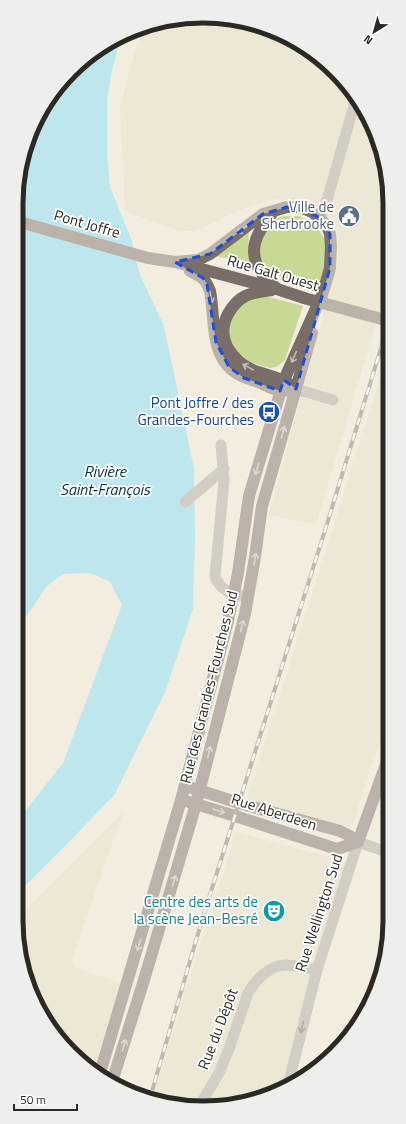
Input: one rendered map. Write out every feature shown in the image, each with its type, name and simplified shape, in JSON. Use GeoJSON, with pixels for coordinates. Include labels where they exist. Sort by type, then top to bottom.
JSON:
{"type":"FeatureCollection","features":[{"type":"Feature","properties":{"kind":"main road","name":"Rue des Grandes-Fourches Sud"},"geometry":{"type":"LineString","coordinates":[[113,1077],[200,790],[243,621],[262,506],[330,268],[330,234],[320,218],[312,212],[300,207],[275,209]]}},
{"type":"Feature","properties":{"kind":"main road"},"geometry":{"type":"LineString","coordinates":[[175,262],[198,260],[210,254],[263,214],[275,209]]}},
{"type":"Feature","properties":{"kind":"main road"},"geometry":{"type":"LineString","coordinates":[[275,209],[258,232],[254,241],[254,249],[256,262],[262,274],[277,289]]}},
{"type":"Feature","properties":{"kind":"main road","name":"Pont Joffre"},"geometry":{"type":"LineString","coordinates":[[23,223],[148,258]]}},
{"type":"Feature","properties":{"kind":"main road","name":"Rue Galt Ouest"},"geometry":{"type":"LineString","coordinates":[[148,258],[175,262],[383,319]]}},
{"type":"Feature","properties":{"kind":"main road"},"geometry":{"type":"LineString","coordinates":[[175,262],[203,278],[207,284],[212,300],[216,342],[222,358],[229,367],[244,378],[266,385],[296,389]]}},
{"type":"Feature","properties":{"kind":"main road"},"geometry":{"type":"LineString","coordinates":[[277,289],[251,293],[241,299],[228,316],[224,325],[223,333],[228,348],[238,361],[282,386]]}},
{"type":"Feature","properties":{"kind":"main road","name":"Rue des Grandes-Fourches Sud"},"geometry":{"type":"LineString","coordinates":[[101,1070],[185,786],[228,621],[234,594],[249,496],[282,386],[322,296]]}},
{"type":"Feature","properties":{"kind":"main road","name":"Rue Wellington Sud"},"geometry":{"type":"LineString","coordinates":[[358,842],[383,772]]}},
{"type":"Feature","properties":{"kind":"main road","name":"Rue Aberdeen"},"geometry":{"type":"LineString","coordinates":[[185,786],[239,803],[340,831],[358,842]]}},
{"type":"Feature","properties":{"kind":"main road","name":"Rue Aberdeen"},"geometry":{"type":"LineString","coordinates":[[181,800],[337,849],[358,842]]}},
{"type":"Feature","properties":{"kind":"street"},"geometry":{"type":"LineString","coordinates":[[320,218],[328,197],[354,105]]}},
{"type":"Feature","properties":{"kind":"street"},"geometry":{"type":"LineString","coordinates":[[296,389],[333,400]]}},
{"type":"Feature","properties":{"kind":"street"},"geometry":{"type":"LineString","coordinates":[[221,445],[224,481],[216,576],[217,582],[221,587],[234,594],[248,597]]}},
{"type":"Feature","properties":{"kind":"street"},"geometry":{"type":"LineString","coordinates":[[185,502],[224,469]]}},
{"type":"Feature","properties":{"kind":"street","name":"Rue Aberdeen"},"geometry":{"type":"LineString","coordinates":[[358,842],[383,851]]}},
{"type":"Feature","properties":{"kind":"street","name":"Rue Wellington Sud"},"geometry":{"type":"LineString","coordinates":[[290,1079],[317,970],[358,842]]}},
{"type":"Feature","properties":{"kind":"street","name":"Rue du Dépôt"},"geometry":{"type":"LineString","coordinates":[[202,1101],[219,1073],[229,1049],[248,993],[259,977],[284,965],[317,970]]}},
{"type":"Feature","properties":{"kind":"highlighted area"},"geometry":{"type":"Polygon","coordinates":[[[287,207],[300,207],[320,218],[330,234],[330,268],[296,389],[284,380],[280,391],[244,378],[229,367],[216,342],[207,284],[203,278],[175,262],[210,254],[263,214],[287,207]]]}},
{"type":"Feature","properties":{"kind":"shaded area"},"geometry":{"type":"Polygon","coordinates":[[[191,23],[215,23],[250,29],[283,42],[313,60],[346,93],[359,113],[369,134],[380,168],[383,191],[383,298],[316,525],[269,515],[338,259],[338,235],[332,218],[317,206],[291,200],[273,199],[249,206],[195,231],[180,231],[125,211],[120,107],[133,58],[141,34],[168,26],[191,23]]]}},
{"type":"Feature","properties":{"kind":"shaded area"},"geometry":{"type":"Polygon","coordinates":[[[383,369],[383,734],[354,822],[349,827],[343,829],[246,802],[383,369]]]}},
{"type":"Feature","properties":{"kind":"shaded area"},"geometry":{"type":"Polygon","coordinates":[[[123,812],[72,960],[77,968],[127,985],[101,1070],[84,1056],[60,1031],[42,1001],[26,956],[23,933],[23,912],[123,812]]]}},
{"type":"Feature","properties":{"kind":"shaded area"},"geometry":{"type":"Polygon","coordinates":[[[236,832],[347,862],[290,1079],[250,1095],[215,1101],[191,1101],[168,1098],[153,1094],[236,832]]]}},
{"type":"Feature","properties":{"kind":"green space"},"geometry":{"type":"Polygon","coordinates":[[[299,216],[307,220],[317,227],[325,240],[326,268],[320,286],[279,276],[266,266],[261,258],[258,242],[265,231],[276,219],[299,216]]]}},
{"type":"Feature","properties":{"kind":"green space"},"geometry":{"type":"Polygon","coordinates":[[[249,229],[248,238],[252,263],[215,256],[249,229]]]}},
{"type":"Feature","properties":{"kind":"green space"},"geometry":{"type":"Polygon","coordinates":[[[265,296],[303,306],[285,360],[276,367],[270,368],[250,362],[241,357],[228,334],[232,313],[247,300],[265,296]]]}},
{"type":"Feature","properties":{"kind":"water","name":"Rivière Saint-François"},"geometry":{"type":"Polygon","coordinates":[[[121,43],[112,70],[107,99],[107,152],[110,187],[132,241],[140,275],[164,326],[194,469],[195,537],[193,609],[165,692],[115,794],[23,888],[23,814],[63,763],[122,605],[110,582],[90,573],[63,574],[47,586],[23,623],[23,191],[26,168],[37,134],[47,113],[60,93],[93,60],[121,43]]]}},
{"type":"Feature","properties":{"kind":"railway"},"geometry":{"type":"LineString","coordinates":[[151,1093],[202,920],[383,342]]}},
{"type":"Feature","properties":{"kind":"place","name":"Ville de Sherbrooke"},"geometry":{"type":"Point","coordinates":[349,216]}},
{"type":"Feature","properties":{"kind":"place","name":"Pont Joffre / des Grandes-Fourches"},"geometry":{"type":"Point","coordinates":[269,412]}},
{"type":"Feature","properties":{"kind":"place","name":"Centre des arts de la scène Jean-Besré"},"geometry":{"type":"Point","coordinates":[274,911]}}]}
